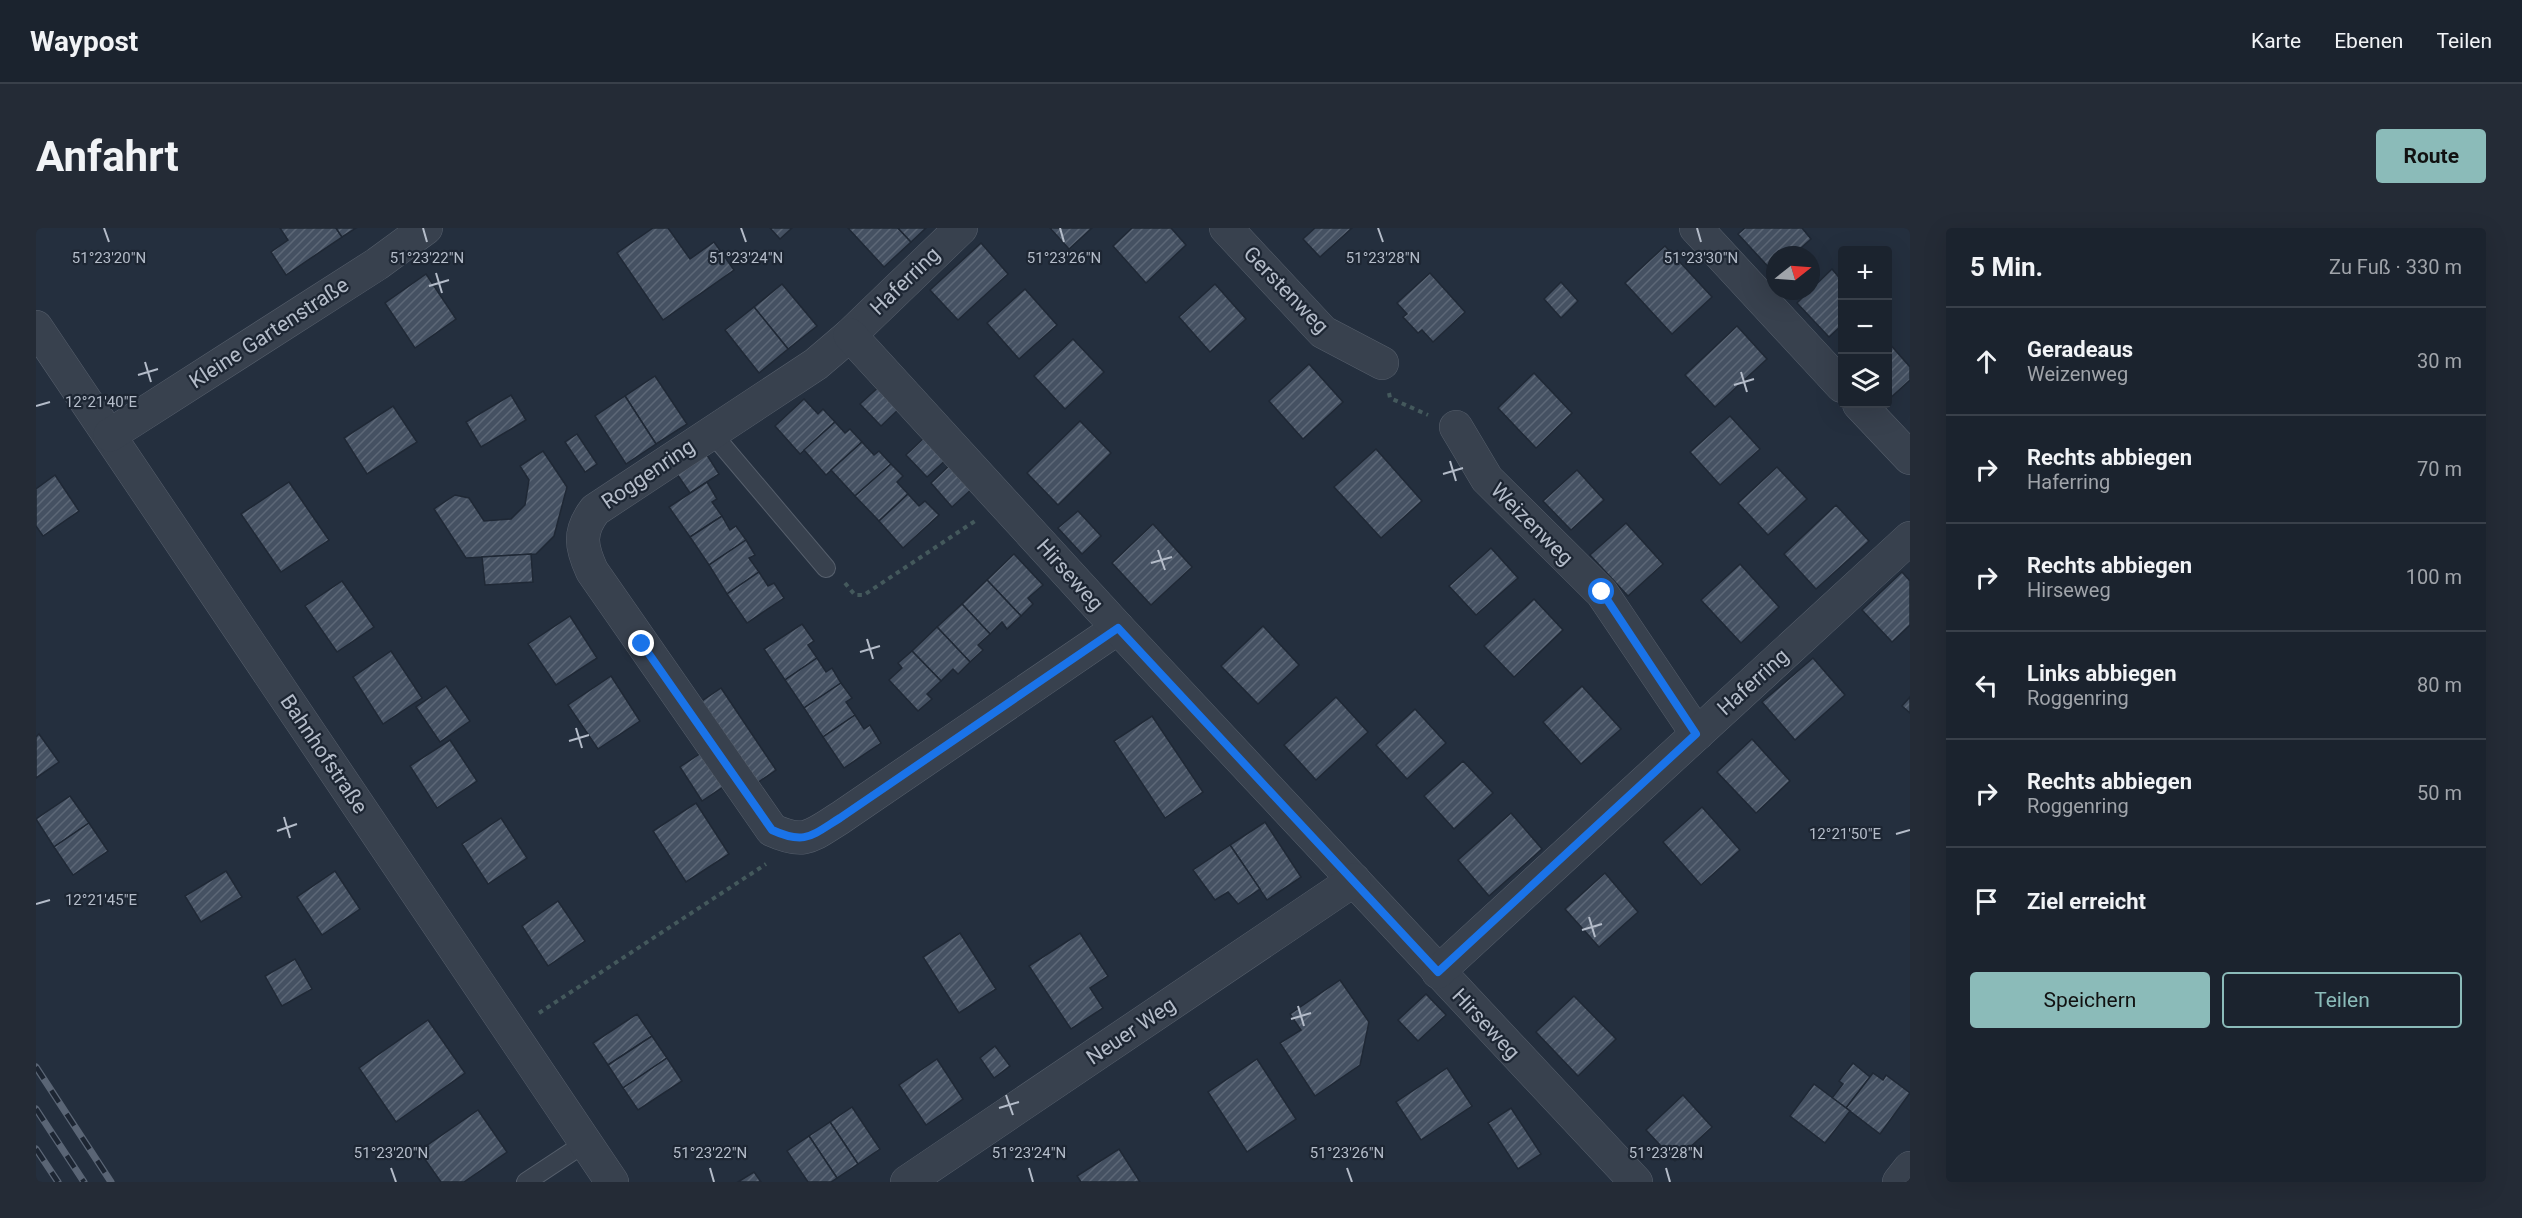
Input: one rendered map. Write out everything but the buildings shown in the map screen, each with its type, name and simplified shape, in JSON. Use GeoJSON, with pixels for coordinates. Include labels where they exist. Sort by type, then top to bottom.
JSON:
{"type":"FeatureCollection","features":[{"type":"Feature","properties":{"kind":"street","name":"Kleine Gartenstraße"},"geometry":{"type":"LineString","coordinates":[[110,435],[377,264],[426,228]]}},
{"type":"Feature","properties":{"kind":"street","name":"Haferring"},"geometry":{"type":"LineString","coordinates":[[850,335],[961,228]]}},
{"type":"Feature","properties":{"kind":"street","name":"Gerstenweg"},"geometry":{"type":"LineString","coordinates":[[1226,228],[1323,333],[1382,363]]}},
{"type":"Feature","properties":{"kind":"street"},"geometry":{"type":"LineString","coordinates":[[1696,228],[1838,382]]}},
{"type":"Feature","properties":{"kind":"street","name":"Bahnhofstraße"},"geometry":{"type":"LineString","coordinates":[[36,327],[612,1182]]}},
{"type":"Feature","properties":{"kind":"street","name":"Roggenring"},"geometry":{"type":"LineString","coordinates":[[793,839],[772,830],[591,571],[584,553],[582,536],[586,522],[595,510],[816,364],[850,335]]}},
{"type":"Feature","properties":{"kind":"street","name":"Hirseweg"},"geometry":{"type":"LineString","coordinates":[[850,335],[1118,628],[1636,1182]]}},
{"type":"Feature","properties":{"kind":"street"},"geometry":{"type":"LineString","coordinates":[[1863,408],[1910,458]]}},
{"type":"Feature","properties":{"kind":"street","name":"Weizenweg"},"geometry":{"type":"LineString","coordinates":[[1456,427],[1487,479],[1602,592],[1696,734]]}},
{"type":"Feature","properties":{"kind":"street","name":"Haferring"},"geometry":{"type":"LineString","coordinates":[[1438,972],[1910,538]]}},
{"type":"Feature","properties":{"kind":"street"},"geometry":{"type":"LineString","coordinates":[[793,839],[814,834],[840,818],[1118,628]]}},
{"type":"Feature","properties":{"kind":"street","name":"Neuer Weg"},"geometry":{"type":"LineString","coordinates":[[907,1182],[1354,880]]}},
{"type":"Feature","properties":{"kind":"street"},"geometry":{"type":"LineString","coordinates":[[1899,1182],[1910,1168]]}},
{"type":"Feature","properties":{"kind":"lane"},"geometry":{"type":"LineString","coordinates":[[711,432],[826,567]]}},
{"type":"Feature","properties":{"kind":"lane"},"geometry":{"type":"LineString","coordinates":[[526,1182],[585,1143]]}},
{"type":"Feature","properties":{"kind":"path"},"geometry":{"type":"LineString","coordinates":[[1382,363],[1390,398],[1456,427]]}},
{"type":"Feature","properties":{"kind":"path"},"geometry":{"type":"LineString","coordinates":[[826,567],[834,570],[855,595],[864,595],[1003,502]]}},
{"type":"Feature","properties":{"kind":"path"},"geometry":{"type":"LineString","coordinates":[[510,1032],[775,859],[793,839]]}},
{"type":"Feature","properties":{"kind":"railway"},"geometry":{"type":"LineString","coordinates":[[36,1067],[111,1182]]}},
{"type":"Feature","properties":{"kind":"railway"},"geometry":{"type":"LineString","coordinates":[[36,1109],[84,1182]]}},
{"type":"Feature","properties":{"kind":"railway"},"geometry":{"type":"LineString","coordinates":[[36,1149],[58,1182]]}},
{"type":"Feature","properties":{"kind":"route"},"geometry":{"type":"LineString","coordinates":[[642,644],[772,830],[793,839],[814,834],[840,818],[1118,628],[1438,972],[1696,734],[1602,592]]}}]}
